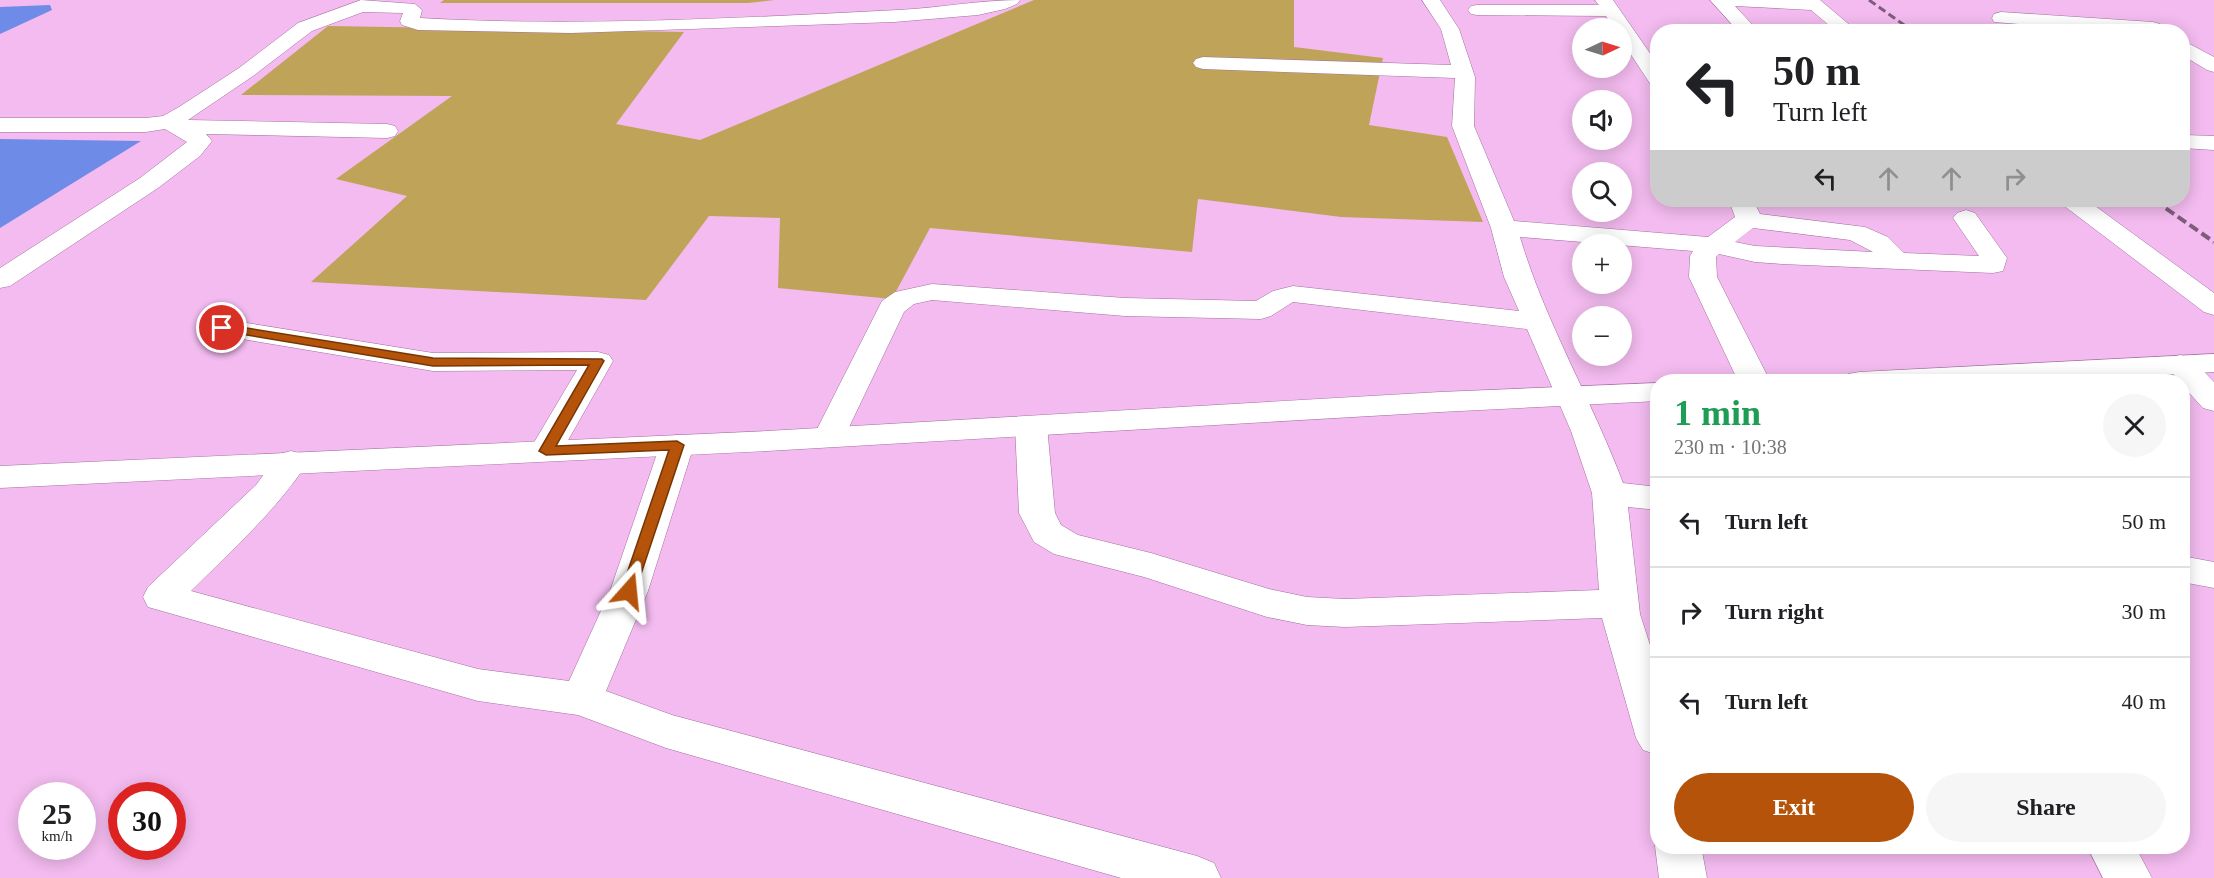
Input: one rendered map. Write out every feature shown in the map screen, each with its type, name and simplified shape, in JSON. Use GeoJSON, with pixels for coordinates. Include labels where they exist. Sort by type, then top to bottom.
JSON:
{"type":"FeatureCollection","features":[{"type":"Feature","properties":{"kind":"street"},"geometry":{"type":"LineString","coordinates":[[173,124],[304,27],[368,3],[409,8],[413,10],[409,21],[429,25],[630,27],[922,14],[997,7],[1011,0]]}},
{"type":"Feature","properties":{"kind":"street"},"geometry":{"type":"LineString","coordinates":[[1431,0],[1450,29],[1465,77],[1463,126],[1504,228],[1518,277],[1587,431],[1609,493],[1620,614],[1650,712]]}},
{"type":"Feature","properties":{"kind":"street"},"geometry":{"type":"LineString","coordinates":[[1719,0],[1742,24]]}},
{"type":"Feature","properties":{"kind":"street"},"geometry":{"type":"LineString","coordinates":[[1725,0],[1811,2],[1839,24]]}},
{"type":"Feature","properties":{"kind":"street"},"geometry":{"type":"LineString","coordinates":[[1477,10],[1607,5],[1650,69]]}},
{"type":"Feature","properties":{"kind":"street"},"geometry":{"type":"LineString","coordinates":[[2120,9],[2146,24]]}},
{"type":"Feature","properties":{"kind":"street"},"geometry":{"type":"LineString","coordinates":[[2001,18],[2078,24]]}},
{"type":"Feature","properties":{"kind":"street"},"geometry":{"type":"LineString","coordinates":[[2190,51],[2214,66]]}},
{"type":"Feature","properties":{"kind":"street"},"geometry":{"type":"LineString","coordinates":[[1203,63],[1463,72]]}},
{"type":"Feature","properties":{"kind":"street"},"geometry":{"type":"LineString","coordinates":[[0,280],[91,222],[192,151],[201,141],[173,124]]}},
{"type":"Feature","properties":{"kind":"street"},"geometry":{"type":"LineString","coordinates":[[0,125],[173,124],[387,131]]}},
{"type":"Feature","properties":{"kind":"street"},"geometry":{"type":"LineString","coordinates":[[2190,142],[2214,142]]}},
{"type":"Feature","properties":{"kind":"street"},"geometry":{"type":"LineString","coordinates":[[2081,207],[2214,306]]}},
{"type":"Feature","properties":{"kind":"street"},"geometry":{"type":"LineString","coordinates":[[1750,374],[1703,277],[1703,256],[1744,210],[1856,233],[1879,243],[1896,260]]}},
{"type":"Feature","properties":{"kind":"street"},"geometry":{"type":"LineString","coordinates":[[1504,228],[1713,245],[1755,254],[1993,265],[1994,258],[1966,218]]}},
{"type":"Feature","properties":{"kind":"street"},"geometry":{"type":"LineString","coordinates":[[829,437],[892,307],[905,298],[932,292],[1113,306],[1261,310],[1276,298],[1293,294],[1538,322]]}},
{"type":"Feature","properties":{"kind":"street"},"geometry":{"type":"LineString","coordinates":[[222,328],[433,362],[598,361],[546,451]]}},
{"type":"Feature","properties":{"kind":"street"},"geometry":{"type":"LineString","coordinates":[[1991,374],[2214,363]]}},
{"type":"Feature","properties":{"kind":"street"},"geometry":{"type":"LineString","coordinates":[[2180,364],[2189,374]]}},
{"type":"Feature","properties":{"kind":"street"},"geometry":{"type":"LineString","coordinates":[[2190,375],[2214,401]]}},
{"type":"Feature","properties":{"kind":"street"},"geometry":{"type":"LineString","coordinates":[[0,477],[677,445],[1650,392]]}},
{"type":"Feature","properties":{"kind":"street"},"geometry":{"type":"LineString","coordinates":[[1031,426],[1037,513],[1047,533],[1067,545],[1151,566],[1267,603],[1307,611],[1345,613],[1619,603]]}},
{"type":"Feature","properties":{"kind":"street"},"geometry":{"type":"LineString","coordinates":[[582,699],[629,591],[677,445]]}},
{"type":"Feature","properties":{"kind":"street"},"geometry":{"type":"LineString","coordinates":[[291,462],[268,493],[162,597],[478,685],[582,699],[666,731],[1197,878]]}},
{"type":"Feature","properties":{"kind":"street"},"geometry":{"type":"LineString","coordinates":[[1609,493],[1650,498]]}},
{"type":"Feature","properties":{"kind":"street"},"geometry":{"type":"LineString","coordinates":[[2190,570],[2214,575]]}},
{"type":"Feature","properties":{"kind":"street"},"geometry":{"type":"LineString","coordinates":[[1678,854],[1683,878]]}},
{"type":"Feature","properties":{"kind":"street"},"geometry":{"type":"LineString","coordinates":[[2114,854],[2128,878]]}},
{"type":"Feature","properties":{"kind":"shaded area"},"geometry":{"type":"Polygon","coordinates":[[[444,0],[774,0],[748,3],[440,3],[444,0]]]}},
{"type":"Feature","properties":{"kind":"shaded area"},"geometry":{"type":"Polygon","coordinates":[[[1034,0],[1294,0],[1294,47],[1383,58],[1369,125],[1447,137],[1483,222],[1341,217],[1198,199],[1192,252],[930,228],[892,299],[778,288],[780,218],[709,216],[646,300],[311,282],[407,196],[336,179],[452,96],[241,95],[328,26],[684,32],[616,124],[700,140],[1034,0]]]}},
{"type":"Feature","properties":{"kind":"water"},"geometry":{"type":"Polygon","coordinates":[[[50,5],[52,10],[0,34],[0,7],[50,5]]]}},
{"type":"Feature","properties":{"kind":"water"},"geometry":{"type":"Polygon","coordinates":[[[0,139],[141,141],[0,228],[0,139]]]}},
{"type":"Feature","properties":{"kind":"railway"},"geometry":{"type":"LineString","coordinates":[[1869,0],[1903,24]]}},
{"type":"Feature","properties":{"kind":"railway"},"geometry":{"type":"LineString","coordinates":[[2164,207],[2214,242]]}},
{"type":"Feature","properties":{"kind":"route"},"geometry":{"type":"LineString","coordinates":[[222,328],[433,362],[598,361],[546,451],[677,445],[629,591]]}}]}
